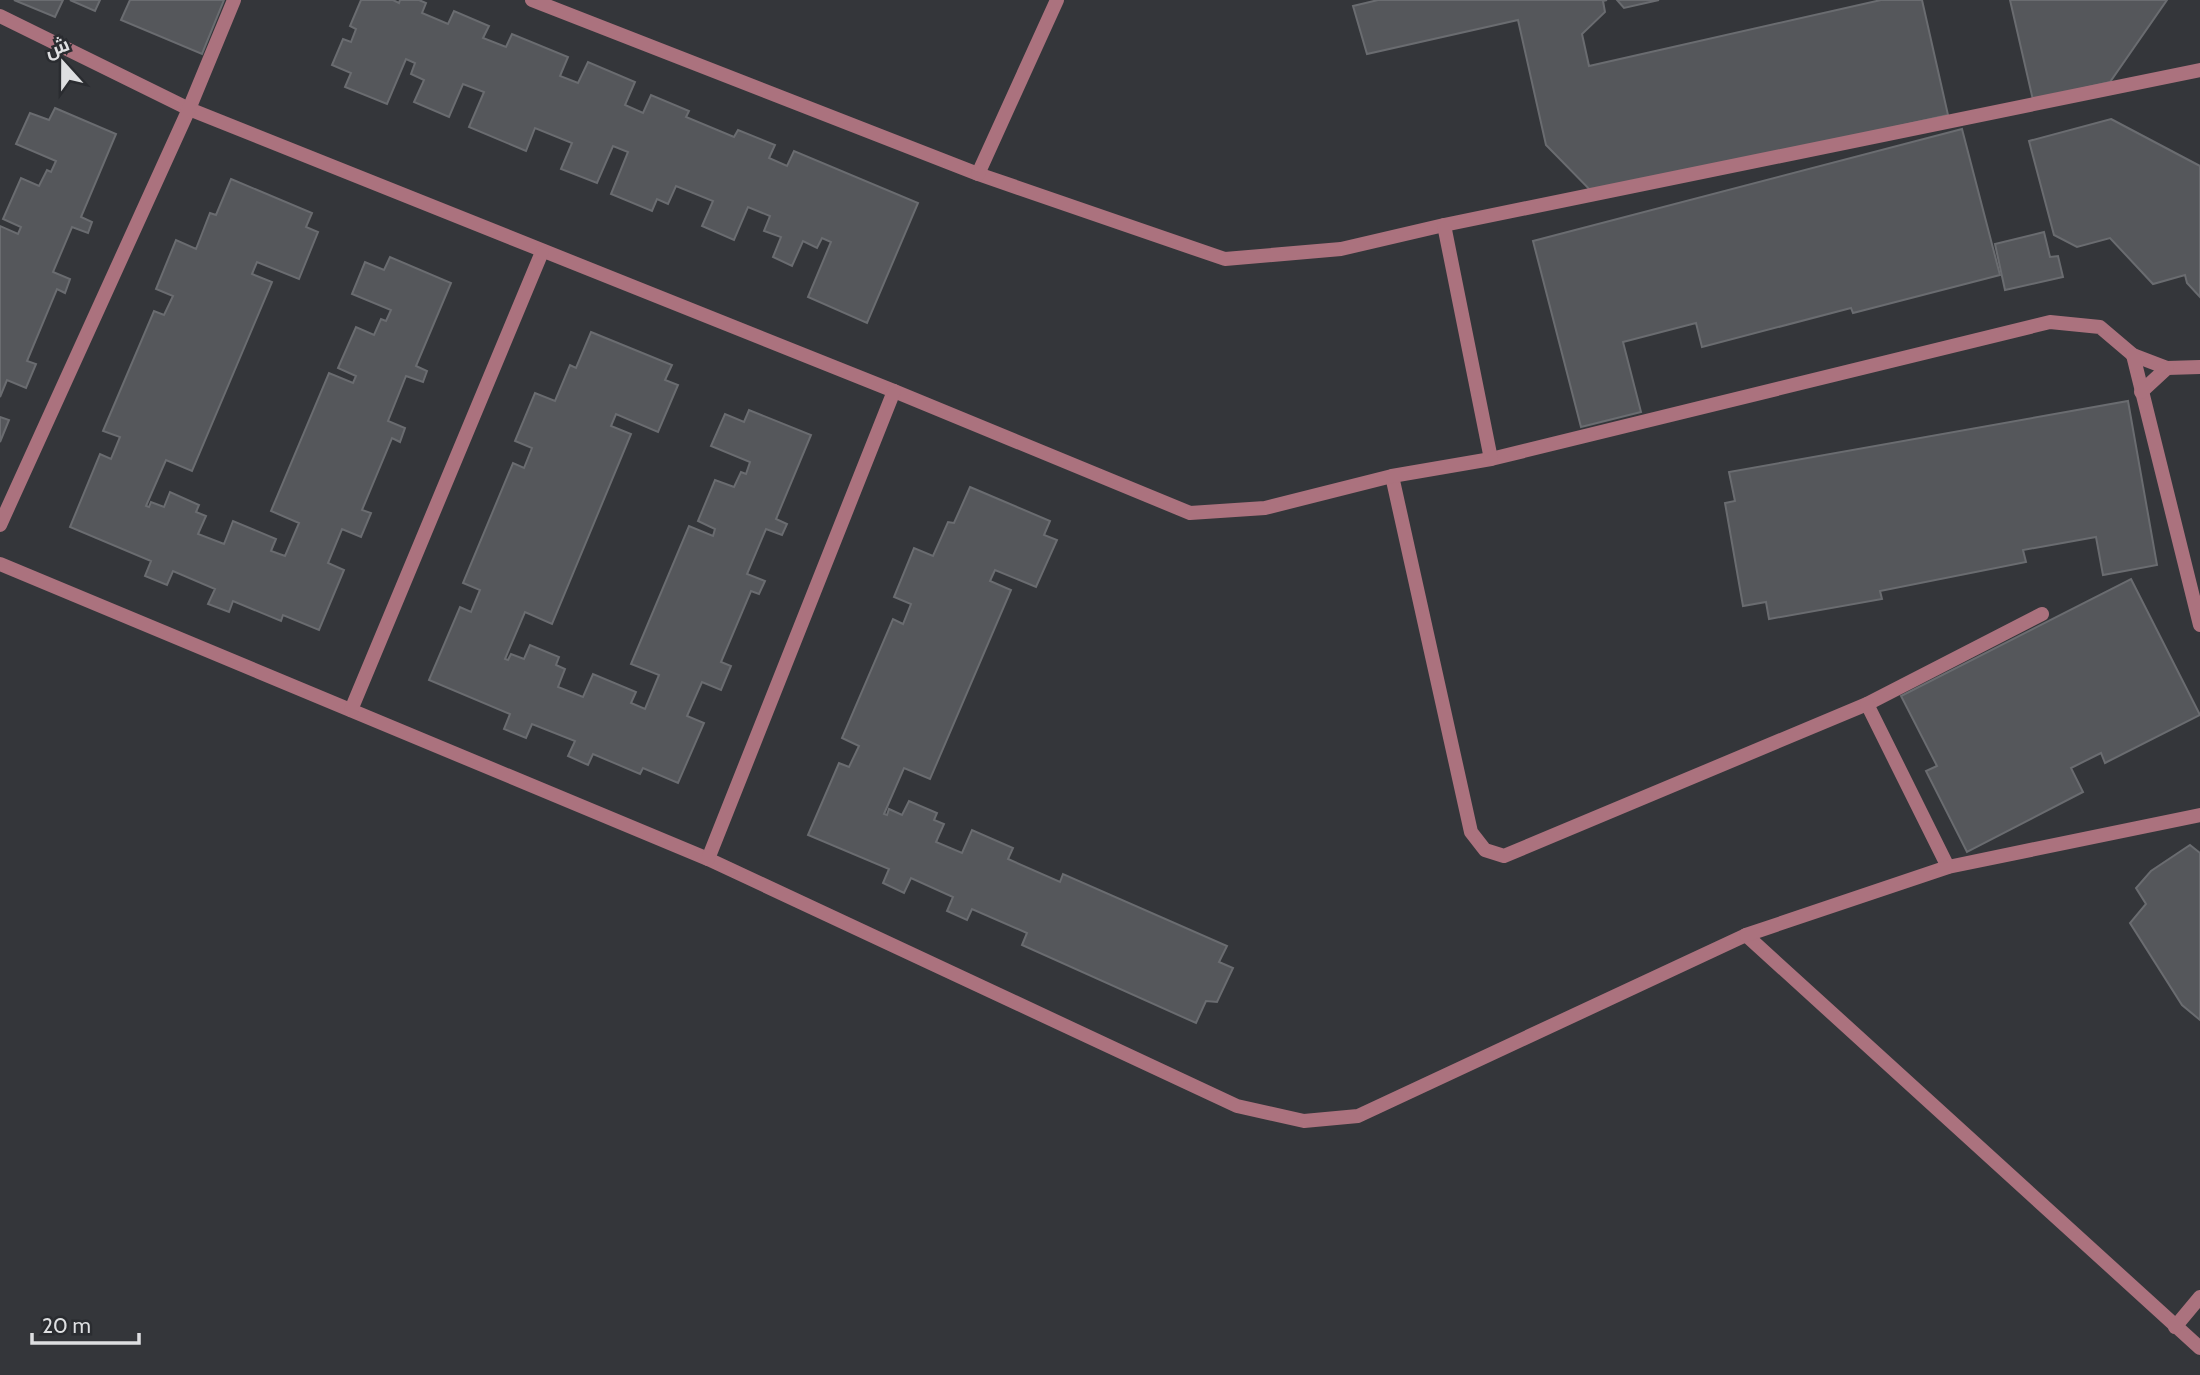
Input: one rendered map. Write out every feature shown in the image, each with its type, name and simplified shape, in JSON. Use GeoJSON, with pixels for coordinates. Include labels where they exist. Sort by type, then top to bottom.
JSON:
{"type":"FeatureCollection","features":[{"type":"Feature","properties":{"kind":"street"},"geometry":{"type":"LineString","coordinates":[[0,525],[189,109],[234,0]]}},
{"type":"Feature","properties":{"kind":"street"},"geometry":{"type":"LineString","coordinates":[[532,0],[978,174],[1225,259],[1341,249],[1444,225],[2200,70]]}},
{"type":"Feature","properties":{"kind":"street"},"geometry":{"type":"LineString","coordinates":[[978,174],[1057,0]]}},
{"type":"Feature","properties":{"kind":"street"},"geometry":{"type":"LineString","coordinates":[[0,16],[189,109],[894,391],[1190,513],[1265,508],[1392,476],[1491,459],[2050,322],[2101,327],[2133,355],[2167,369],[2200,367]]}},
{"type":"Feature","properties":{"kind":"street"},"geometry":{"type":"LineString","coordinates":[[1444,225],[1491,459]]}},
{"type":"Feature","properties":{"kind":"street"},"geometry":{"type":"LineString","coordinates":[[351,710],[542,252]]}},
{"type":"Feature","properties":{"kind":"street"},"geometry":{"type":"LineString","coordinates":[[2133,355],[2200,625]]}},
{"type":"Feature","properties":{"kind":"street"},"geometry":{"type":"LineString","coordinates":[[2141,391],[2167,369]]}},
{"type":"Feature","properties":{"kind":"street"},"geometry":{"type":"LineString","coordinates":[[708,859],[894,391]]}},
{"type":"Feature","properties":{"kind":"street"},"geometry":{"type":"LineString","coordinates":[[1392,476],[1471,832],[1485,850],[1504,856],[1867,704],[2042,614]]}},
{"type":"Feature","properties":{"kind":"street"},"geometry":{"type":"LineString","coordinates":[[0,564],[708,859],[1237,1106],[1304,1121],[1358,1116],[1746,935],[1948,867],[2200,815]]}},
{"type":"Feature","properties":{"kind":"street"},"geometry":{"type":"LineString","coordinates":[[1867,704],[1948,867]]}},
{"type":"Feature","properties":{"kind":"street"},"geometry":{"type":"LineString","coordinates":[[1746,935],[2200,1348]]}},
{"type":"Feature","properties":{"kind":"street"},"geometry":{"type":"LineString","coordinates":[[2175,1326],[2200,1297]]}},
{"type":"Feature","properties":{"kind":"building"},"geometry":{"type":"Polygon","coordinates":[[[14,0],[63,0],[55,17],[14,0]]]}},
{"type":"Feature","properties":{"kind":"building"},"geometry":{"type":"Polygon","coordinates":[[[70,0],[100,0],[95,11],[70,0]]]}},
{"type":"Feature","properties":{"kind":"building"},"geometry":{"type":"Polygon","coordinates":[[[130,0],[224,0],[202,54],[121,20],[130,0]]]}},
{"type":"Feature","properties":{"kind":"building"},"geometry":{"type":"Polygon","coordinates":[[[361,0],[393,0],[399,3],[400,0],[419,0],[426,3],[422,13],[448,24],[454,11],[489,26],[483,38],[506,47],[512,34],[568,57],[560,76],[578,83],[588,62],[635,82],[625,105],[643,113],[651,95],[689,111],[686,117],[734,137],[738,130],[775,145],[769,158],[787,166],[794,151],[918,203],[867,323],[808,297],[831,242],[822,238],[817,248],[803,241],[792,266],[773,257],[781,237],[764,231],[770,216],[748,207],[734,240],[702,226],[713,201],[676,186],[668,204],[657,199],[652,211],[611,194],[628,152],[613,146],[597,183],[561,169],[572,143],[535,128],[526,151],[469,127],[484,92],[463,84],[449,117],[414,102],[424,80],[411,74],[415,63],[406,59],[387,104],[345,87],[351,73],[332,65],[343,39],[351,42],[356,29],[350,26],[361,0]]]}},
{"type":"Feature","properties":{"kind":"building"},"geometry":{"type":"Polygon","coordinates":[[[1378,0],[1607,0],[1603,1],[1605,12],[1582,34],[1589,66],[1881,0],[1922,0],[1948,115],[1595,195],[1546,145],[1518,20],[1367,54],[1353,6],[1378,0]]]}},
{"type":"Feature","properties":{"kind":"building"},"geometry":{"type":"Polygon","coordinates":[[[1617,0],[1659,0],[1624,8],[1617,0]]]}},
{"type":"Feature","properties":{"kind":"building"},"geometry":{"type":"Polygon","coordinates":[[[2010,0],[2167,0],[2110,82],[2033,100],[2010,0]]]}},
{"type":"Feature","properties":{"kind":"building"},"geometry":{"type":"Polygon","coordinates":[[[55,108],[116,134],[81,217],[92,222],[88,233],[72,227],[53,272],[70,279],[65,293],[57,289],[27,361],[36,364],[26,388],[7,380],[0,397],[0,226],[18,234],[21,227],[3,219],[21,178],[39,186],[47,170],[51,172],[56,161],[16,144],[30,113],[49,120],[55,108]]]}},
{"type":"Feature","properties":{"kind":"building"},"geometry":{"type":"Polygon","coordinates":[[[2111,119],[2200,166],[2200,297],[2187,283],[2185,275],[2153,284],[2110,238],[2077,247],[2054,235],[2029,141],[2111,119]]]}},
{"type":"Feature","properties":{"kind":"building"},"geometry":{"type":"Polygon","coordinates":[[[1962,129],[2000,275],[1853,313],[1851,308],[1702,347],[1696,323],[1623,342],[1641,412],[1581,427],[1533,241],[1962,129]]]}},
{"type":"Feature","properties":{"kind":"building"},"geometry":{"type":"Polygon","coordinates":[[[231,179],[312,213],[306,227],[318,232],[299,279],[257,262],[252,274],[272,282],[192,471],[166,460],[146,506],[149,507],[151,502],[164,507],[170,492],[199,505],[196,512],[206,516],[198,534],[224,544],[233,521],[276,539],[271,551],[285,556],[299,523],[271,511],[329,373],[353,383],[356,376],[338,368],[356,327],[374,335],[381,319],[386,321],[391,310],[352,294],[365,262],[384,270],[390,257],[451,283],[416,366],[427,371],[423,382],[406,376],[388,421],[405,428],[400,442],[392,438],[362,510],[371,513],[361,537],[342,529],[328,563],[344,570],[319,630],[283,615],[281,621],[233,601],[229,612],[208,604],[215,589],[173,571],[167,585],[145,576],[151,561],[70,527],[100,454],[111,459],[120,437],[103,431],[154,311],[164,315],[173,296],[156,289],[176,240],[196,249],[210,213],[216,215],[231,179]]]}},
{"type":"Feature","properties":{"kind":"building"},"geometry":{"type":"Polygon","coordinates":[[[2044,232],[2050,257],[2058,256],[2063,277],[2005,290],[1995,244],[2044,232]]]}},
{"type":"Feature","properties":{"kind":"building"},"geometry":{"type":"Polygon","coordinates":[[[591,332],[672,365],[665,380],[678,385],[658,432],[616,414],[611,426],[631,434],[552,624],[525,612],[505,659],[508,660],[511,654],[524,659],[530,645],[559,657],[556,665],[565,669],[558,687],[583,697],[593,674],[636,692],[631,703],[645,709],[659,675],[631,664],[689,526],[713,536],[715,529],[698,521],[715,480],[734,487],[741,472],[746,474],[750,462],[711,446],[725,414],[744,422],[749,410],[811,435],[776,519],[787,524],[782,535],[766,529],[747,574],[765,581],[759,594],[751,591],[721,662],[731,666],[721,690],[702,682],[687,716],[704,723],[678,783],[643,768],[640,774],[593,754],[588,765],[568,756],[575,741],[532,724],[526,738],[504,729],[510,714],[429,680],[460,607],[471,612],[480,590],[463,583],[513,463],[524,468],[532,448],[515,441],[535,393],[555,401],[570,365],[576,368],[591,332]]]}},
{"type":"Feature","properties":{"kind":"building"},"geometry":{"type":"Polygon","coordinates":[[[2128,401],[2157,565],[2103,575],[2096,537],[2023,550],[2026,562],[1880,591],[1882,599],[1769,619],[1766,602],[1743,606],[1725,503],[1735,501],[1729,472],[2128,401]]]}},
{"type":"Feature","properties":{"kind":"building"},"geometry":{"type":"Polygon","coordinates":[[[0,417],[9,420],[0,442],[0,417]]]}},
{"type":"Feature","properties":{"kind":"building"},"geometry":{"type":"Polygon","coordinates":[[[970,487],[1050,521],[1044,535],[1057,540],[1036,587],[995,570],[990,581],[1011,590],[930,779],[904,768],[884,814],[887,815],[889,809],[902,815],[909,801],[937,813],[934,820],[944,824],[936,842],[962,853],[972,830],[1013,848],[1008,859],[1060,882],[1063,874],[1227,946],[1219,962],[1233,968],[1217,1002],[1206,1001],[1196,1023],[1022,945],[1027,933],[972,909],[967,920],[947,911],[953,897],[911,878],[904,893],[883,883],[889,869],[808,835],[839,763],[849,767],[859,746],[842,738],[893,619],[903,624],[911,604],[894,597],[914,548],[933,556],[948,522],[954,523],[970,487]]]}},
{"type":"Feature","properties":{"kind":"building"},"geometry":{"type":"Polygon","coordinates":[[[2131,579],[2200,715],[2105,763],[2101,753],[2071,768],[2083,792],[1967,852],[1926,771],[1937,766],[1901,696],[2131,579]]]}},
{"type":"Feature","properties":{"kind":"building"},"geometry":{"type":"Polygon","coordinates":[[[2190,845],[2200,853],[2200,1020],[2182,1005],[2130,923],[2146,904],[2136,888],[2151,871],[2190,845]]]}}]}
